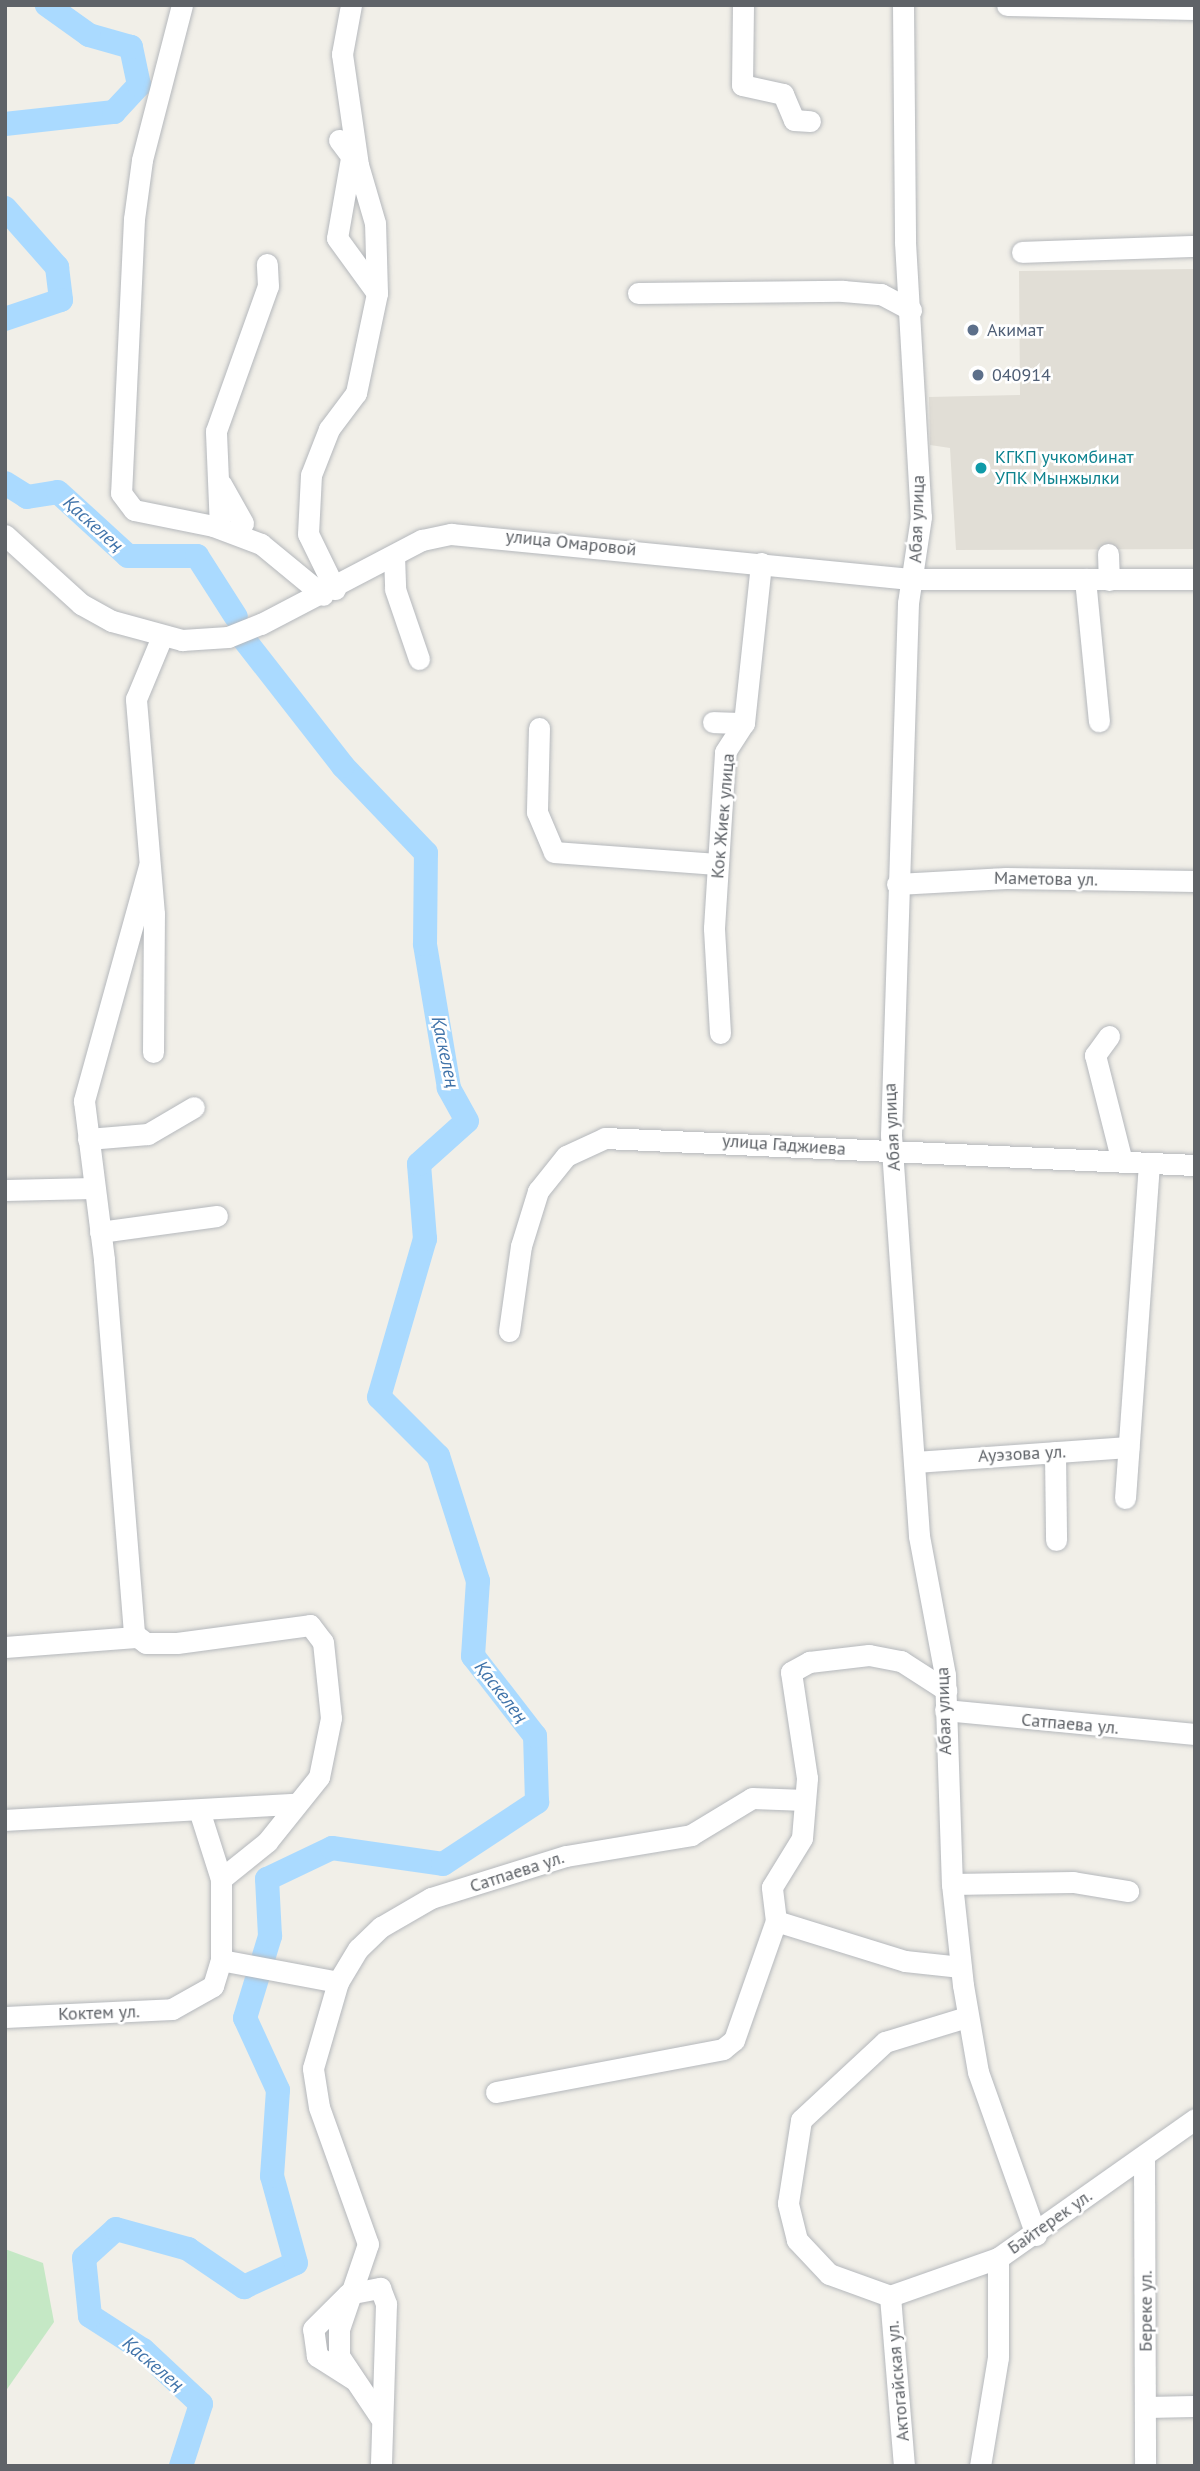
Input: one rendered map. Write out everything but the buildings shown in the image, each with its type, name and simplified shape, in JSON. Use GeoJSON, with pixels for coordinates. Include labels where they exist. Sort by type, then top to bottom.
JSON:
{"type":"FeatureCollection","features":[{"type":"Feature","properties":{"kind":"street"},"geometry":{"type":"LineString","coordinates":[[182,5],[136,207],[121,493],[134,510],[220,528],[290,563],[329,592]]}},
{"type":"Feature","properties":{"kind":"street"},"geometry":{"type":"LineString","coordinates":[[329,592],[308,534],[311,475],[329,429],[356,393],[377,293],[375,223],[354,161],[342,54],[351,5]]}},
{"type":"Feature","properties":{"kind":"street"},"geometry":{"type":"LineString","coordinates":[[743,5],[742,85],[783,94],[794,120],[810,121]]}},
{"type":"Feature","properties":{"kind":"street","name":"Абая улица"},"geometry":{"type":"LineString","coordinates":[[903,5],[911,310],[921,405],[921,517],[913,579],[897,884],[892,1153],[923,1577],[944,1665],[952,1884],[967,2017],[978,2072],[1036,2235]]}},
{"type":"Feature","properties":{"kind":"street"},"geometry":{"type":"LineString","coordinates":[[1007,5],[1195,9]]}},
{"type":"Feature","properties":{"kind":"street"},"geometry":{"type":"LineString","coordinates":[[339,140],[354,161],[337,238],[377,293]]}},
{"type":"Feature","properties":{"kind":"street"},"geometry":{"type":"LineString","coordinates":[[1022,252],[1195,247]]}},
{"type":"Feature","properties":{"kind":"street"},"geometry":{"type":"LineString","coordinates":[[220,528],[221,482],[216,431],[268,286],[267,264]]}},
{"type":"Feature","properties":{"kind":"street"},"geometry":{"type":"LineString","coordinates":[[638,293],[843,291],[881,294],[911,310]]}},
{"type":"Feature","properties":{"kind":"street"},"geometry":{"type":"LineString","coordinates":[[221,482],[243,523]]}},
{"type":"Feature","properties":{"kind":"street","name":"улица Омаровой"},"geometry":{"type":"LineString","coordinates":[[5,535],[81,604],[161,639],[228,637],[329,592],[422,540],[461,534],[913,579],[1195,579]]}},
{"type":"Feature","properties":{"kind":"street"},"geometry":{"type":"LineString","coordinates":[[1108,554],[1109,580]]}},
{"type":"Feature","properties":{"kind":"street"},"geometry":{"type":"LineString","coordinates":[[394,555],[395,589],[419,659]]}},
{"type":"Feature","properties":{"kind":"street","name":"Кок Жиек улица"},"geometry":{"type":"LineString","coordinates":[[720,1033],[713,970],[725,752],[744,723],[761,563]]}},
{"type":"Feature","properties":{"kind":"street"},"geometry":{"type":"LineString","coordinates":[[1085,579],[1099,721]]}},
{"type":"Feature","properties":{"kind":"street"},"geometry":{"type":"LineString","coordinates":[[153,1052],[149,866],[136,699],[161,639]]}},
{"type":"Feature","properties":{"kind":"street"},"geometry":{"type":"LineString","coordinates":[[713,722],[744,723]]}},
{"type":"Feature","properties":{"kind":"street"},"geometry":{"type":"LineString","coordinates":[[539,728],[537,812],[554,852],[717,864]]}},
{"type":"Feature","properties":{"kind":"street"},"geometry":{"type":"LineString","coordinates":[[136,1637],[100,1232],[88,1139],[86,1088],[149,866]]}},
{"type":"Feature","properties":{"kind":"street","name":"Маметова ул."},"geometry":{"type":"LineString","coordinates":[[897,884],[1006,878],[1195,881]]}},
{"type":"Feature","properties":{"kind":"street"},"geometry":{"type":"LineString","coordinates":[[1082,1036],[1095,1055],[1122,1162]]}},
{"type":"Feature","properties":{"kind":"street"},"geometry":{"type":"LineString","coordinates":[[1095,1055],[1109,1036]]}},
{"type":"Feature","properties":{"kind":"street"},"geometry":{"type":"LineString","coordinates":[[88,1139],[148,1134],[194,1107]]}},
{"type":"Feature","properties":{"kind":"street","name":"улица Гаджиева"},"geometry":{"type":"LineString","coordinates":[[509,1331],[532,1204],[559,1163],[583,1145],[634,1137],[892,1153],[1195,1165]]}},
{"type":"Feature","properties":{"kind":"street"},"geometry":{"type":"LineString","coordinates":[[1125,1498],[1128,1447],[1142,1335],[1149,1163]]}},
{"type":"Feature","properties":{"kind":"street"},"geometry":{"type":"LineString","coordinates":[[5,1190],[93,1188]]}},
{"type":"Feature","properties":{"kind":"street"},"geometry":{"type":"LineString","coordinates":[[100,1232],[218,1216]]}},
{"type":"Feature","properties":{"kind":"street","name":"Ауэзова ул."},"geometry":{"type":"LineString","coordinates":[[915,1462],[1128,1447]]}},
{"type":"Feature","properties":{"kind":"street"},"geometry":{"type":"LineString","coordinates":[[1055,1452],[1056,1541]]}},
{"type":"Feature","properties":{"kind":"street"},"geometry":{"type":"LineString","coordinates":[[5,1647],[136,1637],[177,1643],[298,1623],[318,1631],[328,1676],[330,1748],[319,1776],[294,1804],[267,1842],[221,1879]]}},
{"type":"Feature","properties":{"kind":"street","name":"Сатпаева ул."},"geometry":{"type":"LineString","coordinates":[[776,1921],[774,1877],[802,1838],[805,1800],[805,1733],[791,1672],[809,1662],[869,1655],[901,1661],[946,1700],[1195,1734]]}},
{"type":"Feature","properties":{"kind":"street"},"geometry":{"type":"LineString","coordinates":[[901,1661],[944,1665]]}},
{"type":"Feature","properties":{"kind":"street","name":"Сатпаева ул."},"geometry":{"type":"LineString","coordinates":[[332,1980],[381,1927],[441,1894],[566,1856],[691,1835],[752,1798],[805,1800]]}},
{"type":"Feature","properties":{"kind":"street"},"geometry":{"type":"LineString","coordinates":[[5,1820],[294,1804]]}},
{"type":"Feature","properties":{"kind":"street"},"geometry":{"type":"LineString","coordinates":[[199,1810],[221,1879],[221,1960],[277,1973],[332,1980],[313,2068],[319,2107],[368,2244],[348,2294],[315,2325],[314,2342],[324,2364],[357,2381],[380,2417]]}},
{"type":"Feature","properties":{"kind":"street"},"geometry":{"type":"LineString","coordinates":[[952,1884],[1073,1882],[1128,1891]]}},
{"type":"Feature","properties":{"kind":"street"},"geometry":{"type":"LineString","coordinates":[[496,2092],[723,2049],[734,2040],[776,1921],[905,1961],[961,1967]]}},
{"type":"Feature","properties":{"kind":"street","name":"Коктем ул."},"geometry":{"type":"LineString","coordinates":[[5,2017],[149,2012],[191,2003],[213,1986],[221,1960]]}},
{"type":"Feature","properties":{"kind":"street"},"geometry":{"type":"LineString","coordinates":[[890,2296],[829,2274],[797,2239],[788,2203],[801,2120],[885,2042],[967,2017]]}},
{"type":"Feature","properties":{"kind":"street","name":"Байтерек ул."},"geometry":{"type":"LineString","coordinates":[[890,2296],[998,2258],[1036,2235],[1195,2119]]}},
{"type":"Feature","properties":{"kind":"street","name":"Береке ул."},"geometry":{"type":"LineString","coordinates":[[1144,2157],[1145,2466]]}},
{"type":"Feature","properties":{"kind":"street"},"geometry":{"type":"LineString","coordinates":[[980,2466],[998,2357],[998,2258]]}},
{"type":"Feature","properties":{"kind":"street"},"geometry":{"type":"LineString","coordinates":[[348,2294],[375,2287],[384,2294],[381,2466]]}},
{"type":"Feature","properties":{"kind":"street","name":"Актогайская ул."},"geometry":{"type":"LineString","coordinates":[[890,2296],[904,2466]]}},
{"type":"Feature","properties":{"kind":"street"},"geometry":{"type":"LineString","coordinates":[[1145,2407],[1195,2406]]}},
{"type":"Feature","properties":{"kind":"shaded area"},"geometry":{"type":"Polygon","coordinates":[[[1195,269],[1195,549],[956,550],[950,448],[930,445],[929,397],[1020,395],[1019,271],[1195,269]]]}},
{"type":"Feature","properties":{"kind":"green space"},"geometry":{"type":"Polygon","coordinates":[[[5,2249],[43,2263],[54,2322],[5,2392],[5,2249]]]}},
{"type":"Feature","properties":{"kind":"waterway","name":"Қаскелең"},"geometry":{"type":"LineString","coordinates":[[5,124],[114,112],[139,85],[131,47],[89,35],[47,5]]}},
{"type":"Feature","properties":{"kind":"waterway","name":"Қаскелең"},"geometry":{"type":"LineString","coordinates":[[5,208],[57,267],[61,300],[5,319]]}},
{"type":"Feature","properties":{"kind":"waterway","name":"Қаскелең"},"geometry":{"type":"LineString","coordinates":[[5,483],[27,497],[58,492],[128,556],[197,556],[236,617]]}},
{"type":"Feature","properties":{"kind":"waterway","name":"Қаскелең"},"geometry":{"type":"LineString","coordinates":[[181,2466],[201,2404],[143,2350],[90,2316],[84,2258],[116,2229],[188,2249],[244,2287],[296,2263],[272,2176],[278,2090],[245,2018],[270,1936],[267,1879],[332,1848],[443,1864],[537,1802],[535,1736],[473,1656],[478,1581],[438,1456],[379,1397],[425,1239],[419,1164],[467,1121],[449,1088],[425,944],[426,853],[343,766],[243,638]]}},
{"type":"Feature","properties":{"kind":"place","name":"Акимат"},"geometry":{"type":"Point","coordinates":[973,330]}},
{"type":"Feature","properties":{"kind":"place","name":"040914"},"geometry":{"type":"Point","coordinates":[978,375]}},
{"type":"Feature","properties":{"kind":"place","name":"КГКП учкомбинат УПК Мынжылки"},"geometry":{"type":"Point","coordinates":[981,468]}}]}
